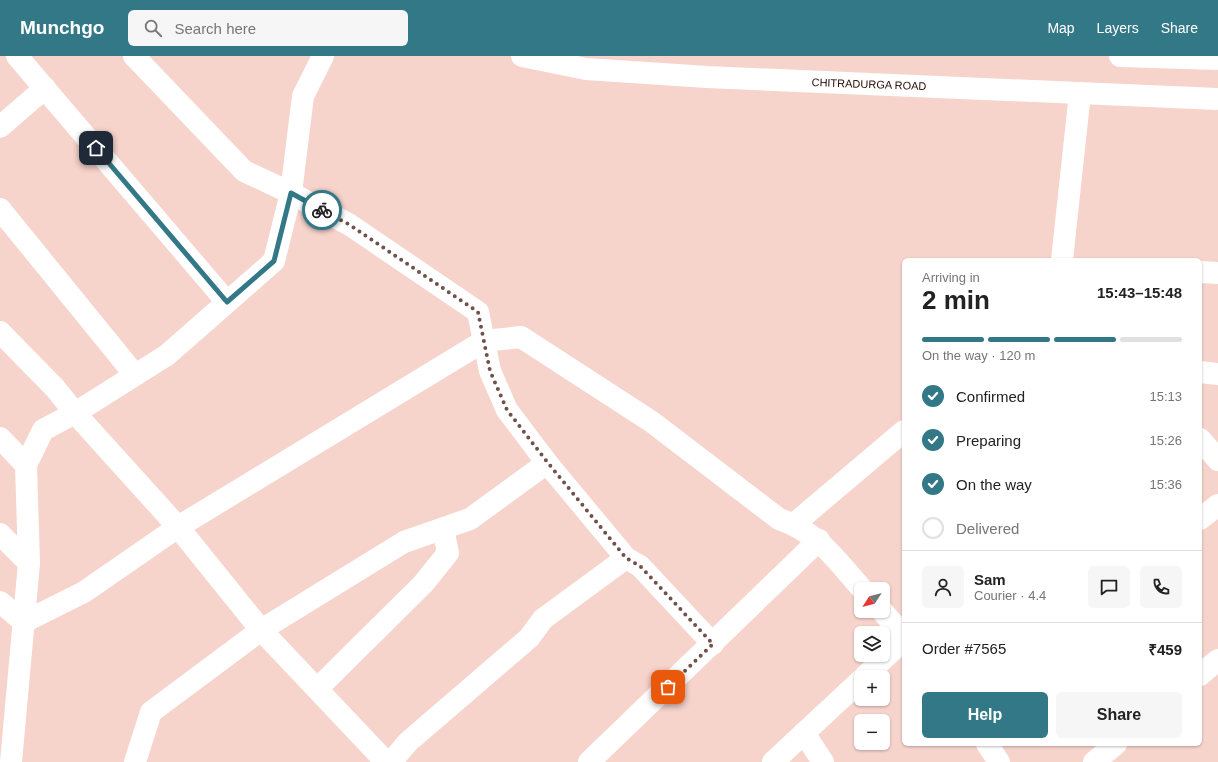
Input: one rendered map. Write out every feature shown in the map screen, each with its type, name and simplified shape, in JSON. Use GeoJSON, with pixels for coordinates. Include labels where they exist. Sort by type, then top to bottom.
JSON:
{"type":"FeatureCollection","features":[{"type":"Feature","properties":{"kind":"street"},"geometry":{"type":"LineString","coordinates":[[16,56],[227,302]]}},
{"type":"Feature","properties":{"kind":"street"},"geometry":{"type":"LineString","coordinates":[[134,56],[244,171],[291,193],[350,225],[478,312],[490,371],[507,410],[548,463],[626,558],[640,566],[713,644]]}},
{"type":"Feature","properties":{"kind":"street"},"geometry":{"type":"LineString","coordinates":[[8,747],[24,622],[29,563],[26,465],[43,430],[75,413],[167,355],[274,261],[291,193],[303,96],[323,56]]}},
{"type":"Feature","properties":{"kind":"street","name":"CHITRADURGA ROAD"},"geometry":{"type":"LineString","coordinates":[[522,56],[586,69],[707,77],[1218,99]]}},
{"type":"Feature","properties":{"kind":"street"},"geometry":{"type":"LineString","coordinates":[[1120,56],[1218,59]]}},
{"type":"Feature","properties":{"kind":"street"},"geometry":{"type":"LineString","coordinates":[[0,127],[45,88]]}},
{"type":"Feature","properties":{"kind":"street"},"geometry":{"type":"LineString","coordinates":[[1062,258],[1080,93]]}},
{"type":"Feature","properties":{"kind":"street"},"geometry":{"type":"LineString","coordinates":[[0,208],[135,375]]}},
{"type":"Feature","properties":{"kind":"street"},"geometry":{"type":"LineString","coordinates":[[1202,272],[1218,273]]}},
{"type":"Feature","properties":{"kind":"street"},"geometry":{"type":"LineString","coordinates":[[0,332],[55,388],[75,413],[178,527],[261,630],[318,688],[386,762]]}},
{"type":"Feature","properties":{"kind":"street"},"geometry":{"type":"LineString","coordinates":[[24,622],[84,592],[178,527],[484,341],[521,337],[652,422],[779,519],[794,524],[818,540],[856,582]]}},
{"type":"Feature","properties":{"kind":"street"},"geometry":{"type":"LineString","coordinates":[[1202,372],[1218,374]]}},
{"type":"Feature","properties":{"kind":"street"},"geometry":{"type":"LineString","coordinates":[[794,524],[902,433]]}},
{"type":"Feature","properties":{"kind":"street"},"geometry":{"type":"LineString","coordinates":[[0,438],[26,465]]}},
{"type":"Feature","properties":{"kind":"street"},"geometry":{"type":"LineString","coordinates":[[1202,441],[1218,460]]}},
{"type":"Feature","properties":{"kind":"street"},"geometry":{"type":"LineString","coordinates":[[135,762],[151,712],[261,630],[404,542],[470,519],[548,463]]}},
{"type":"Feature","properties":{"kind":"street"},"geometry":{"type":"LineString","coordinates":[[1202,517],[1218,505]]}},
{"type":"Feature","properties":{"kind":"street"},"geometry":{"type":"LineString","coordinates":[[318,688],[423,584],[448,553],[444,529]]}},
{"type":"Feature","properties":{"kind":"street"},"geometry":{"type":"LineString","coordinates":[[0,534],[29,563]]}},
{"type":"Feature","properties":{"kind":"street"},"geometry":{"type":"LineString","coordinates":[[588,762],[713,644],[818,540]]}},
{"type":"Feature","properties":{"kind":"street"},"geometry":{"type":"LineString","coordinates":[[391,762],[408,742],[529,638],[542,619],[626,558]]}},
{"type":"Feature","properties":{"kind":"street"},"geometry":{"type":"LineString","coordinates":[[0,602],[24,622]]}},
{"type":"Feature","properties":{"kind":"street"},"geometry":{"type":"LineString","coordinates":[[888,618],[902,634]]}},
{"type":"Feature","properties":{"kind":"street"},"geometry":{"type":"LineString","coordinates":[[872,670],[902,642]]}},
{"type":"Feature","properties":{"kind":"street"},"geometry":{"type":"LineString","coordinates":[[1202,673],[1218,660]]}},
{"type":"Feature","properties":{"kind":"street"},"geometry":{"type":"LineString","coordinates":[[773,762],[854,687]]}},
{"type":"Feature","properties":{"kind":"street"},"geometry":{"type":"LineString","coordinates":[[804,733],[823,762]]}},
{"type":"Feature","properties":{"kind":"street"},"geometry":{"type":"LineString","coordinates":[[988,746],[999,762]]}},
{"type":"Feature","properties":{"kind":"street"},"geometry":{"type":"LineString","coordinates":[[1094,762],[1114,746]]}},
{"type":"Feature","properties":{"kind":"way so far"},"geometry":{"type":"LineString","coordinates":[[322,210],[350,225],[478,312],[490,371],[507,410],[548,463],[626,558],[640,566],[713,644],[668,687]]}},
{"type":"Feature","properties":{"kind":"route"},"geometry":{"type":"LineString","coordinates":[[96,148],[227,302],[274,261],[291,193],[322,210]]}}]}
